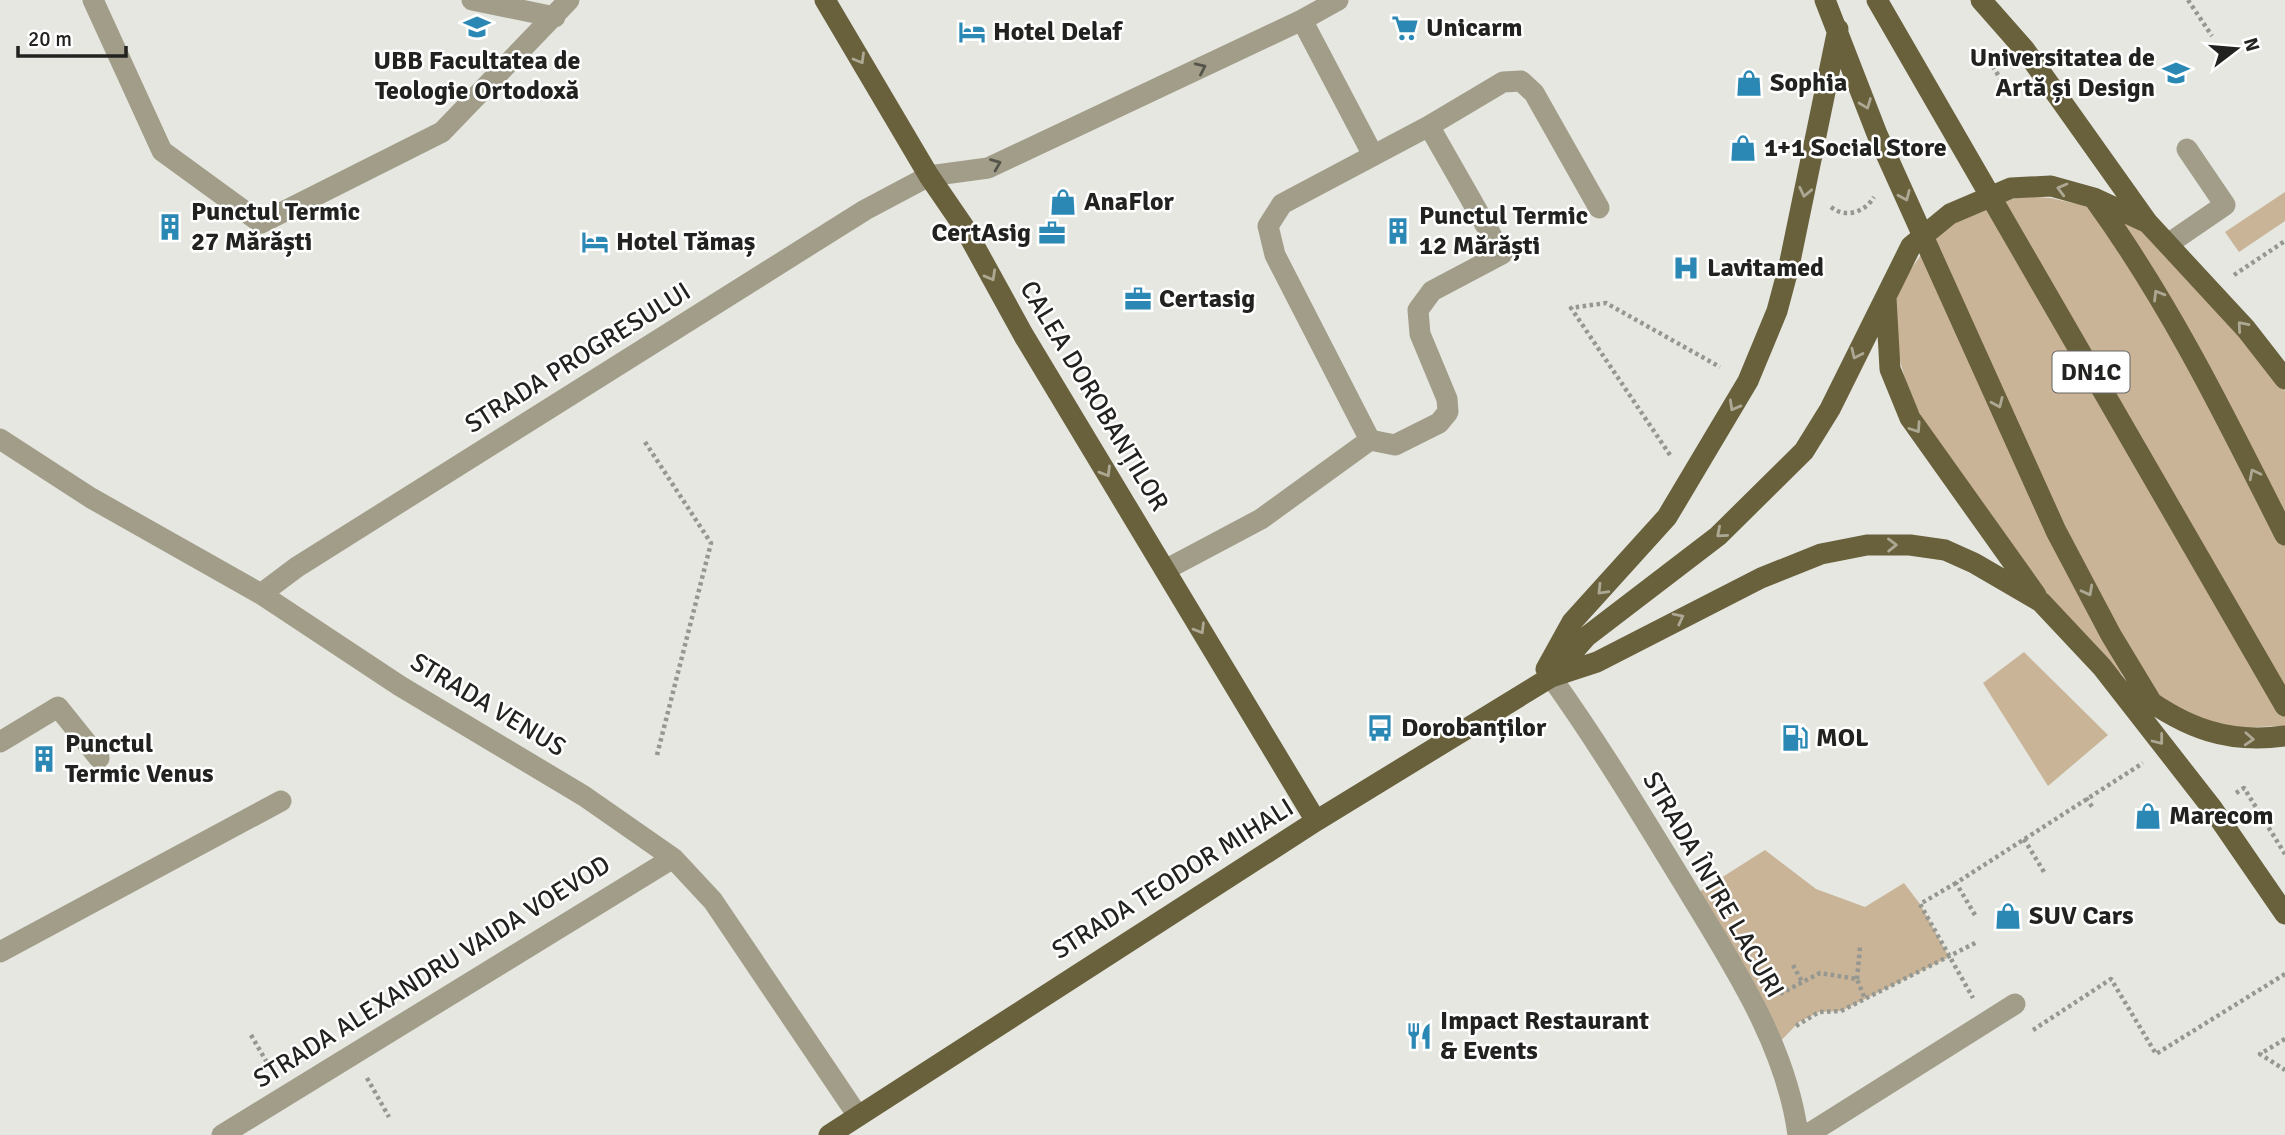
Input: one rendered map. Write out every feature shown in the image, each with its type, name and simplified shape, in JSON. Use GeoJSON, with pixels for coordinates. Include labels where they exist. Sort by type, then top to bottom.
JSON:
{"type":"FeatureCollection","features":[{"type":"Feature","properties":{"kind":"main road","name":"CALEA DOROBANȚILOR"},"geometry":{"type":"LineString","coordinates":[[825,0],[929,176],[964,227],[1024,336],[1316,821]]}},
{"type":"Feature","properties":{"kind":"main road"},"geometry":{"type":"LineString","coordinates":[[1825,0],[1877,134],[2056,531],[2152,703]]}},
{"type":"Feature","properties":{"kind":"main road","name":"DN1C"},"geometry":{"type":"LineString","coordinates":[[1877,0],[1896,38],[2285,706]]}},
{"type":"Feature","properties":{"kind":"main road"},"geometry":{"type":"LineString","coordinates":[[1980,0],[2025,50],[2148,223],[2246,329],[2285,379]]}},
{"type":"Feature","properties":{"kind":"main road"},"geometry":{"type":"LineString","coordinates":[[1544,681],[1572,622],[1667,517],[1748,381],[1777,311],[1789,266],[1838,29]]}},
{"type":"Feature","properties":{"kind":"main road"},"geometry":{"type":"LineString","coordinates":[[1544,681],[1586,637],[1718,536],[1804,451],[1830,409],[1911,246],[1950,214],[2011,188],[2051,186],[2094,198],[2148,223]]}},
{"type":"Feature","properties":{"kind":"main road"},"geometry":{"type":"LineString","coordinates":[[2094,198],[2131,249],[2193,354],[2285,535]]}},
{"type":"Feature","properties":{"kind":"main road"},"geometry":{"type":"LineString","coordinates":[[1886,292],[1890,369],[1910,418],[2041,602],[2102,667],[2212,807],[2285,914]]}},
{"type":"Feature","properties":{"kind":"main road"},"geometry":{"type":"LineString","coordinates":[[1544,681],[1597,662],[1677,618],[1761,578],[1821,554],[1867,545],[1910,545],[1945,550],[1974,563],[2041,602]]}},
{"type":"Feature","properties":{"kind":"main road"},"geometry":{"type":"LineString","coordinates":[[2102,667],[2152,703],[2190,725],[2230,738],[2259,740],[2285,736]]}},
{"type":"Feature","properties":{"kind":"main road","name":"STRADA TEODOR MIHALI"},"geometry":{"type":"LineString","coordinates":[[829,1135],[1316,821],[1544,681]]}},
{"type":"Feature","properties":{"kind":"street"},"geometry":{"type":"LineString","coordinates":[[93,0],[162,151],[261,223],[442,132],[569,0]]}},
{"type":"Feature","properties":{"kind":"street"},"geometry":{"type":"LineString","coordinates":[[472,0],[555,17]]}},
{"type":"Feature","properties":{"kind":"street"},"geometry":{"type":"LineString","coordinates":[[929,176],[988,168],[1302,20],[1338,0]]}},
{"type":"Feature","properties":{"kind":"street"},"geometry":{"type":"LineString","coordinates":[[1302,20],[1373,155]]}},
{"type":"Feature","properties":{"kind":"street"},"geometry":{"type":"LineString","coordinates":[[1370,440],[1275,255],[1268,226],[1282,204],[1429,126],[1503,82],[1521,81],[1534,93],[1599,208]]}},
{"type":"Feature","properties":{"kind":"street"},"geometry":{"type":"LineString","coordinates":[[1165,570],[1261,519],[1370,440],[1395,445],[1439,423],[1448,412],[1447,399],[1420,334],[1418,310],[1432,291],[1502,254],[1429,126]]}},
{"type":"Feature","properties":{"kind":"street"},"geometry":{"type":"LineString","coordinates":[[2168,244],[2225,205],[2187,149]]}},
{"type":"Feature","properties":{"kind":"street","name":"STRADA PROGRESULUI"},"geometry":{"type":"LineString","coordinates":[[261,594],[308,560],[853,217],[929,176]]}},
{"type":"Feature","properties":{"kind":"street","name":"STRADA VENUS"},"geometry":{"type":"LineString","coordinates":[[0,439],[91,498],[261,594],[400,686],[584,796],[673,858],[713,901],[858,1116]]}},
{"type":"Feature","properties":{"kind":"street","name":"STRADA ÎNTRE LACURI"},"geometry":{"type":"LineString","coordinates":[[1544,681],[1644,819],[1755,1008],[1773,1049],[1795,1113],[1798,1135]]}},
{"type":"Feature","properties":{"kind":"street"},"geometry":{"type":"LineString","coordinates":[[0,742],[58,707],[99,758]]}},
{"type":"Feature","properties":{"kind":"street"},"geometry":{"type":"LineString","coordinates":[[0,951],[281,801]]}},
{"type":"Feature","properties":{"kind":"street","name":"STRADA ALEXANDRU VAIDA VOEVOD"},"geometry":{"type":"LineString","coordinates":[[222,1135],[673,858]]}},
{"type":"Feature","properties":{"kind":"street"},"geometry":{"type":"LineString","coordinates":[[1807,1135],[2015,1004]]}},
{"type":"Feature","properties":{"kind":"path"},"geometry":{"type":"LineString","coordinates":[[2188,0],[2212,36]]}},
{"type":"Feature","properties":{"kind":"path"},"geometry":{"type":"LineString","coordinates":[[1989,60],[2006,88]]}},
{"type":"Feature","properties":{"kind":"path"},"geometry":{"type":"LineString","coordinates":[[1824,197],[1838,212],[1854,213],[1866,208],[1876,189]]}},
{"type":"Feature","properties":{"kind":"path"},"geometry":{"type":"LineString","coordinates":[[2233,276],[2285,241]]}},
{"type":"Feature","properties":{"kind":"path"},"geometry":{"type":"LineString","coordinates":[[1678,467],[1571,309],[1606,303],[1720,367]]}},
{"type":"Feature","properties":{"kind":"path"},"geometry":{"type":"LineString","coordinates":[[645,442],[711,543],[657,755]]}},
{"type":"Feature","properties":{"kind":"path"},"geometry":{"type":"LineString","coordinates":[[1986,1022],[1920,904],[2152,758]]}},
{"type":"Feature","properties":{"kind":"path"},"geometry":{"type":"LineString","coordinates":[[2244,788],[2285,854]]}},
{"type":"Feature","properties":{"kind":"path"},"geometry":{"type":"LineString","coordinates":[[2086,798],[2093,808]]}},
{"type":"Feature","properties":{"kind":"path"},"geometry":{"type":"LineString","coordinates":[[2024,839],[2044,872]]}},
{"type":"Feature","properties":{"kind":"path"},"geometry":{"type":"LineString","coordinates":[[1956,883],[1975,915]]}},
{"type":"Feature","properties":{"kind":"path"},"geometry":{"type":"LineString","coordinates":[[1773,1049],[1799,1022],[1819,1012],[1841,1011],[1976,942]]}},
{"type":"Feature","properties":{"kind":"path"},"geometry":{"type":"LineString","coordinates":[[1860,947],[1857,979],[1865,999]]}},
{"type":"Feature","properties":{"kind":"path"},"geometry":{"type":"LineString","coordinates":[[1793,965],[1802,982]]}},
{"type":"Feature","properties":{"kind":"path"},"geometry":{"type":"LineString","coordinates":[[1755,1008],[1820,973],[1857,979]]}},
{"type":"Feature","properties":{"kind":"path"},"geometry":{"type":"LineString","coordinates":[[2024,1036],[2110,979],[2156,1054],[2285,974]]}},
{"type":"Feature","properties":{"kind":"path"},"geometry":{"type":"LineString","coordinates":[[251,1035],[285,1095]]}},
{"type":"Feature","properties":{"kind":"path"},"geometry":{"type":"LineString","coordinates":[[2285,1039],[2260,1054],[2285,1070]]}},
{"type":"Feature","properties":{"kind":"path"},"geometry":{"type":"LineString","coordinates":[[377,1097],[389,1117]]}},
{"type":"Feature","properties":{"kind":"shaded area"},"geometry":{"type":"Polygon","coordinates":[[[2285,192],[2285,221],[2239,252],[2225,232],[2285,192]]]}},
{"type":"Feature","properties":{"kind":"shaded area"},"geometry":{"type":"Polygon","coordinates":[[[2021,196],[2051,198],[2086,206],[2143,229],[2241,335],[2285,391],[2285,726],[2227,728],[2181,710],[2109,666],[2057,608],[1951,466],[1910,397],[1896,346],[1895,292],[1932,239],[1958,219],[2021,196]]]}},
{"type":"Feature","properties":{"kind":"shaded area"},"geometry":{"type":"Polygon","coordinates":[[[2024,652],[2108,735],[2048,786],[1983,683],[2024,652]]]}},
{"type":"Feature","properties":{"kind":"shaded area"},"geometry":{"type":"Polygon","coordinates":[[[1765,850],[1816,889],[1865,907],[1904,883],[1920,904],[1949,957],[1841,1011],[1819,1012],[1799,1022],[1773,1049],[1691,897],[1765,850]]]}},
{"type":"Feature","properties":{"kind":"place","name":"UBB Facultatea de Teologie Ortodoxă"},"geometry":{"type":"Point","coordinates":[477,27]}},
{"type":"Feature","properties":{"kind":"place","name":"Unicarm"},"geometry":{"type":"Point","coordinates":[1405,28]}},
{"type":"Feature","properties":{"kind":"place","name":"Hotel Delaf"},"geometry":{"type":"Point","coordinates":[972,32]}},
{"type":"Feature","properties":{"kind":"place","name":"Universitatea de Artă și Design"},"geometry":{"type":"Point","coordinates":[2176,73]}},
{"type":"Feature","properties":{"kind":"place","name":"Sophia"},"geometry":{"type":"Point","coordinates":[1749,83]}},
{"type":"Feature","properties":{"kind":"place","name":"1+1 Social Store"},"geometry":{"type":"Point","coordinates":[1743,148]}},
{"type":"Feature","properties":{"kind":"place","name":"AnaFlor"},"geometry":{"type":"Point","coordinates":[1063,202]}},
{"type":"Feature","properties":{"kind":"place","name":"Punctul Termic 27 Mărăști"},"geometry":{"type":"Point","coordinates":[170,227]}},
{"type":"Feature","properties":{"kind":"place","name":"Punctul Termic 12 Mărăști"},"geometry":{"type":"Point","coordinates":[1398,231]}},
{"type":"Feature","properties":{"kind":"place","name":"CertAsig"},"geometry":{"type":"Point","coordinates":[1052,233]}},
{"type":"Feature","properties":{"kind":"place","name":"Hotel Tămaș"},"geometry":{"type":"Point","coordinates":[595,242]}},
{"type":"Feature","properties":{"kind":"place","name":"Lavitamed"},"geometry":{"type":"Point","coordinates":[1686,268]}},
{"type":"Feature","properties":{"kind":"place","name":"Certasig"},"geometry":{"type":"Point","coordinates":[1138,299]}},
{"type":"Feature","properties":{"kind":"place","name":"Dorobanților"},"geometry":{"type":"Point","coordinates":[1380,728]}},
{"type":"Feature","properties":{"kind":"place","name":"MOL"},"geometry":{"type":"Point","coordinates":[1795,738]}},
{"type":"Feature","properties":{"kind":"place","name":"Punctul Termic Venus"},"geometry":{"type":"Point","coordinates":[44,759]}},
{"type":"Feature","properties":{"kind":"place","name":"Marecom"},"geometry":{"type":"Point","coordinates":[2148,816]}},
{"type":"Feature","properties":{"kind":"place","name":"SUV Cars"},"geometry":{"type":"Point","coordinates":[2008,916]}},
{"type":"Feature","properties":{"kind":"place","name":"Impact Restaurant & Events"},"geometry":{"type":"Point","coordinates":[1419,1036]}}]}
